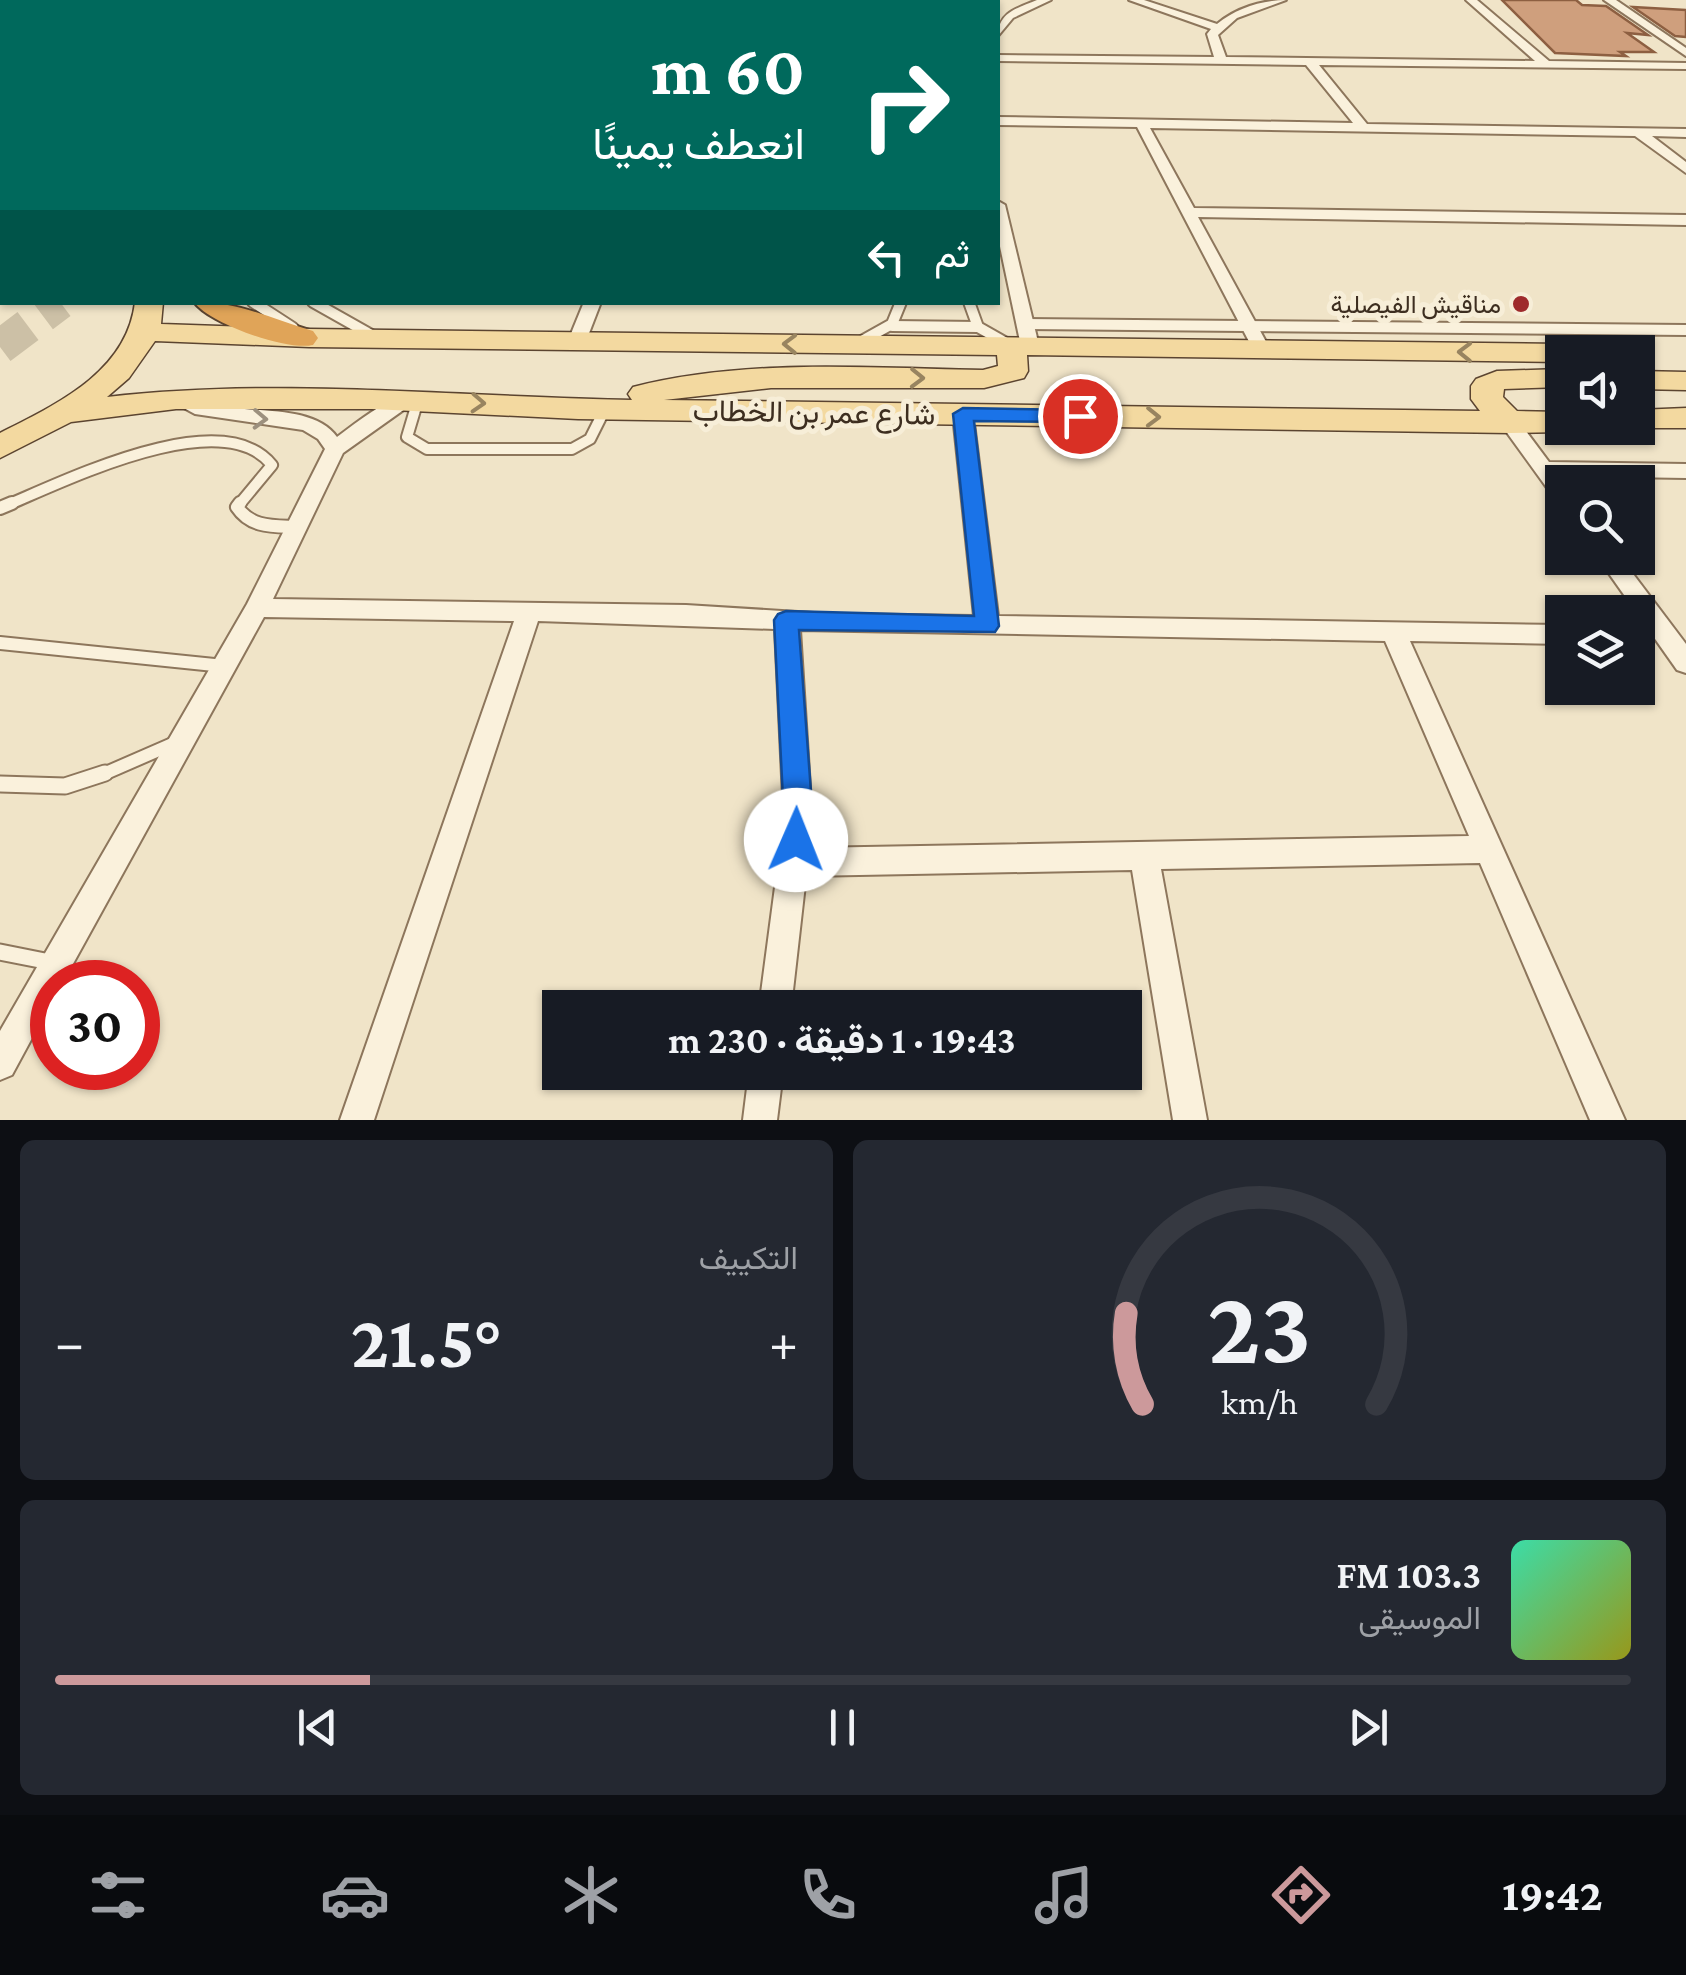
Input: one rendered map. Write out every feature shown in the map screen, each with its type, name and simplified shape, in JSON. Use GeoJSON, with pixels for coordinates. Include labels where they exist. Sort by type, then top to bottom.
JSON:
{"type":"FeatureCollection","features":[{"type":"Feature","properties":{"kind":"highway"},"geometry":{"type":"LineString","coordinates":[[215,305],[234,316],[306,338]]}},
{"type":"Feature","properties":{"kind":"main road"},"geometry":{"type":"LineString","coordinates":[[0,447],[67,412],[120,370],[148,317],[306,338],[854,344],[1255,338],[1545,352]]}},
{"type":"Feature","properties":{"kind":"main road"},"geometry":{"type":"LineString","coordinates":[[386,339],[372,348],[337,356],[228,352],[201,368],[211,377],[390,378],[406,384],[414,400]]}},
{"type":"Feature","properties":{"kind":"main road"},"geometry":{"type":"LineString","coordinates":[[591,409],[698,383],[775,377],[984,379],[1013,371],[1022,339]]}},
{"type":"Feature","properties":{"kind":"main road"},"geometry":{"type":"LineString","coordinates":[[1655,354],[1686,354]]}},
{"type":"Feature","properties":{"kind":"main road"},"geometry":{"type":"LineString","coordinates":[[1510,423],[1487,399],[1487,386],[1498,380],[1545,379]]}},
{"type":"Feature","properties":{"kind":"main road"},"geometry":{"type":"LineString","coordinates":[[1655,380],[1686,381]]}},
{"type":"Feature","properties":{"kind":"main road","name":"شارع عمر بن الخطاب"},"geometry":{"type":"LineString","coordinates":[[67,412],[176,399],[414,400],[591,409],[1545,422]]}},
{"type":"Feature","properties":{"kind":"main road"},"geometry":{"type":"LineString","coordinates":[[1655,419],[1686,418]]}},
{"type":"Feature","properties":{"kind":"street"},"geometry":{"type":"LineString","coordinates":[[1000,30],[1009,16],[1046,0]]}},
{"type":"Feature","properties":{"kind":"street"},"geometry":{"type":"LineString","coordinates":[[1134,0],[1219,28]]}},
{"type":"Feature","properties":{"kind":"street"},"geometry":{"type":"LineString","coordinates":[[1234,0],[1254,7]]}},
{"type":"Feature","properties":{"kind":"street"},"geometry":{"type":"LineString","coordinates":[[1221,60],[1212,34],[1254,7],[1281,0]]}},
{"type":"Feature","properties":{"kind":"street"},"geometry":{"type":"LineString","coordinates":[[1471,0],[1546,64]]}},
{"type":"Feature","properties":{"kind":"street"},"geometry":{"type":"LineString","coordinates":[[1609,0],[1685,51]]}},
{"type":"Feature","properties":{"kind":"street"},"geometry":{"type":"LineString","coordinates":[[1000,58],[1686,66]]}},
{"type":"Feature","properties":{"kind":"street"},"geometry":{"type":"LineString","coordinates":[[1310,61],[1364,128]]}},
{"type":"Feature","properties":{"kind":"street"},"geometry":{"type":"LineString","coordinates":[[1000,122],[1686,133]]}},
{"type":"Feature","properties":{"kind":"street"},"geometry":{"type":"LineString","coordinates":[[1142,124],[1255,338]]}},
{"type":"Feature","properties":{"kind":"street"},"geometry":{"type":"LineString","coordinates":[[1638,132],[1686,168]]}},
{"type":"Feature","properties":{"kind":"street"},"geometry":{"type":"LineString","coordinates":[[1189,212],[1686,220]]}},
{"type":"Feature","properties":{"kind":"street"},"geometry":{"type":"LineString","coordinates":[[1000,218],[1022,339]]}},
{"type":"Feature","properties":{"kind":"street"},"geometry":{"type":"LineString","coordinates":[[577,341],[591,305]]}},
{"type":"Feature","properties":{"kind":"street"},"geometry":{"type":"LineString","coordinates":[[176,399],[195,410],[222,417],[309,423],[326,433],[335,449]]}},
{"type":"Feature","properties":{"kind":"street"},"geometry":{"type":"LineString","coordinates":[[58,960],[257,608],[335,449],[377,416],[414,400]]}},
{"type":"Feature","properties":{"kind":"street"},"geometry":{"type":"LineString","coordinates":[[963,414],[987,626]]}},
{"type":"Feature","properties":{"kind":"street"},"geometry":{"type":"LineString","coordinates":[[1510,423],[1544,469],[1686,471]]}},
{"type":"Feature","properties":{"kind":"street"},"geometry":{"type":"LineString","coordinates":[[1621,575],[1686,663]]}},
{"type":"Feature","properties":{"kind":"street"},"geometry":{"type":"LineString","coordinates":[[257,608],[686,614],[987,626],[1545,634]]}},
{"type":"Feature","properties":{"kind":"street"},"geometry":{"type":"LineString","coordinates":[[357,1120],[529,612]]}},
{"type":"Feature","properties":{"kind":"street"},"geometry":{"type":"LineString","coordinates":[[776,990],[798,819],[786,620]]}},
{"type":"Feature","properties":{"kind":"street"},"geometry":{"type":"LineString","coordinates":[[1393,632],[1608,1120]]}},
{"type":"Feature","properties":{"kind":"street"},"geometry":{"type":"LineString","coordinates":[[1655,636],[1666,636]]}},
{"type":"Feature","properties":{"kind":"street"},"geometry":{"type":"LineString","coordinates":[[793,862],[1488,849]]}},
{"type":"Feature","properties":{"kind":"street"},"geometry":{"type":"LineString","coordinates":[[1144,855],[1190,1120]]}},
{"type":"Feature","properties":{"kind":"street"},"geometry":{"type":"LineString","coordinates":[[0,1063],[30,1009]]}},
{"type":"Feature","properties":{"kind":"street"},"geometry":{"type":"LineString","coordinates":[[760,1120],[764,1090]]}},
{"type":"Feature","properties":{"kind":"lane"},"geometry":{"type":"LineString","coordinates":[[258,305],[306,338]]}},
{"type":"Feature","properties":{"kind":"lane"},"geometry":{"type":"LineString","coordinates":[[319,305],[386,339]]}},
{"type":"Feature","properties":{"kind":"lane"},"geometry":{"type":"LineString","coordinates":[[892,326],[902,305]]}},
{"type":"Feature","properties":{"kind":"lane"},"geometry":{"type":"LineString","coordinates":[[970,305],[978,327]]}},
{"type":"Feature","properties":{"kind":"lane"},"geometry":{"type":"LineString","coordinates":[[854,344],[892,326],[978,327],[1022,339]]}},
{"type":"Feature","properties":{"kind":"lane"},"geometry":{"type":"LineString","coordinates":[[1255,338],[1686,330]]}},
{"type":"Feature","properties":{"kind":"lane"},"geometry":{"type":"LineString","coordinates":[[414,400],[407,438],[427,449],[572,449],[586,445],[595,435],[591,409]]}},
{"type":"Feature","properties":{"kind":"lane"},"geometry":{"type":"LineString","coordinates":[[0,508],[157,446],[232,443],[259,450],[270,458],[272,465],[238,507],[242,517],[250,523],[296,526]]}},
{"type":"Feature","properties":{"kind":"lane"},"geometry":{"type":"LineString","coordinates":[[0,643],[224,666]]}},
{"type":"Feature","properties":{"kind":"lane"},"geometry":{"type":"LineString","coordinates":[[0,784],[65,786],[87,781],[183,739]]}},
{"type":"Feature","properties":{"kind":"lane"},"geometry":{"type":"LineString","coordinates":[[0,952],[41,960]]}},
{"type":"Feature","properties":{"kind":"building"},"geometry":{"type":"Polygon","coordinates":[[[1502,0],[1576,0],[1582,5],[1606,6],[1648,35],[1627,33],[1654,52],[1620,52],[1626,56],[1555,53],[1502,0]]]}},
{"type":"Feature","properties":{"kind":"building"},"geometry":{"type":"Polygon","coordinates":[[[1633,7],[1686,10],[1686,37],[1675,36],[1633,7]]]}},
{"type":"Feature","properties":{"kind":"tunnel"},"geometry":{"type":"LineString","coordinates":[[0,347],[56,305]]}},
{"type":"Feature","properties":{"kind":"place","name":"مناقيش الفيصلية"},"geometry":{"type":"Point","coordinates":[1521,304]}},
{"type":"Feature","properties":{"kind":"route"},"geometry":{"type":"LineString","coordinates":[[796,840],[786,620],[987,626],[963,414],[1080,416]]}}]}
